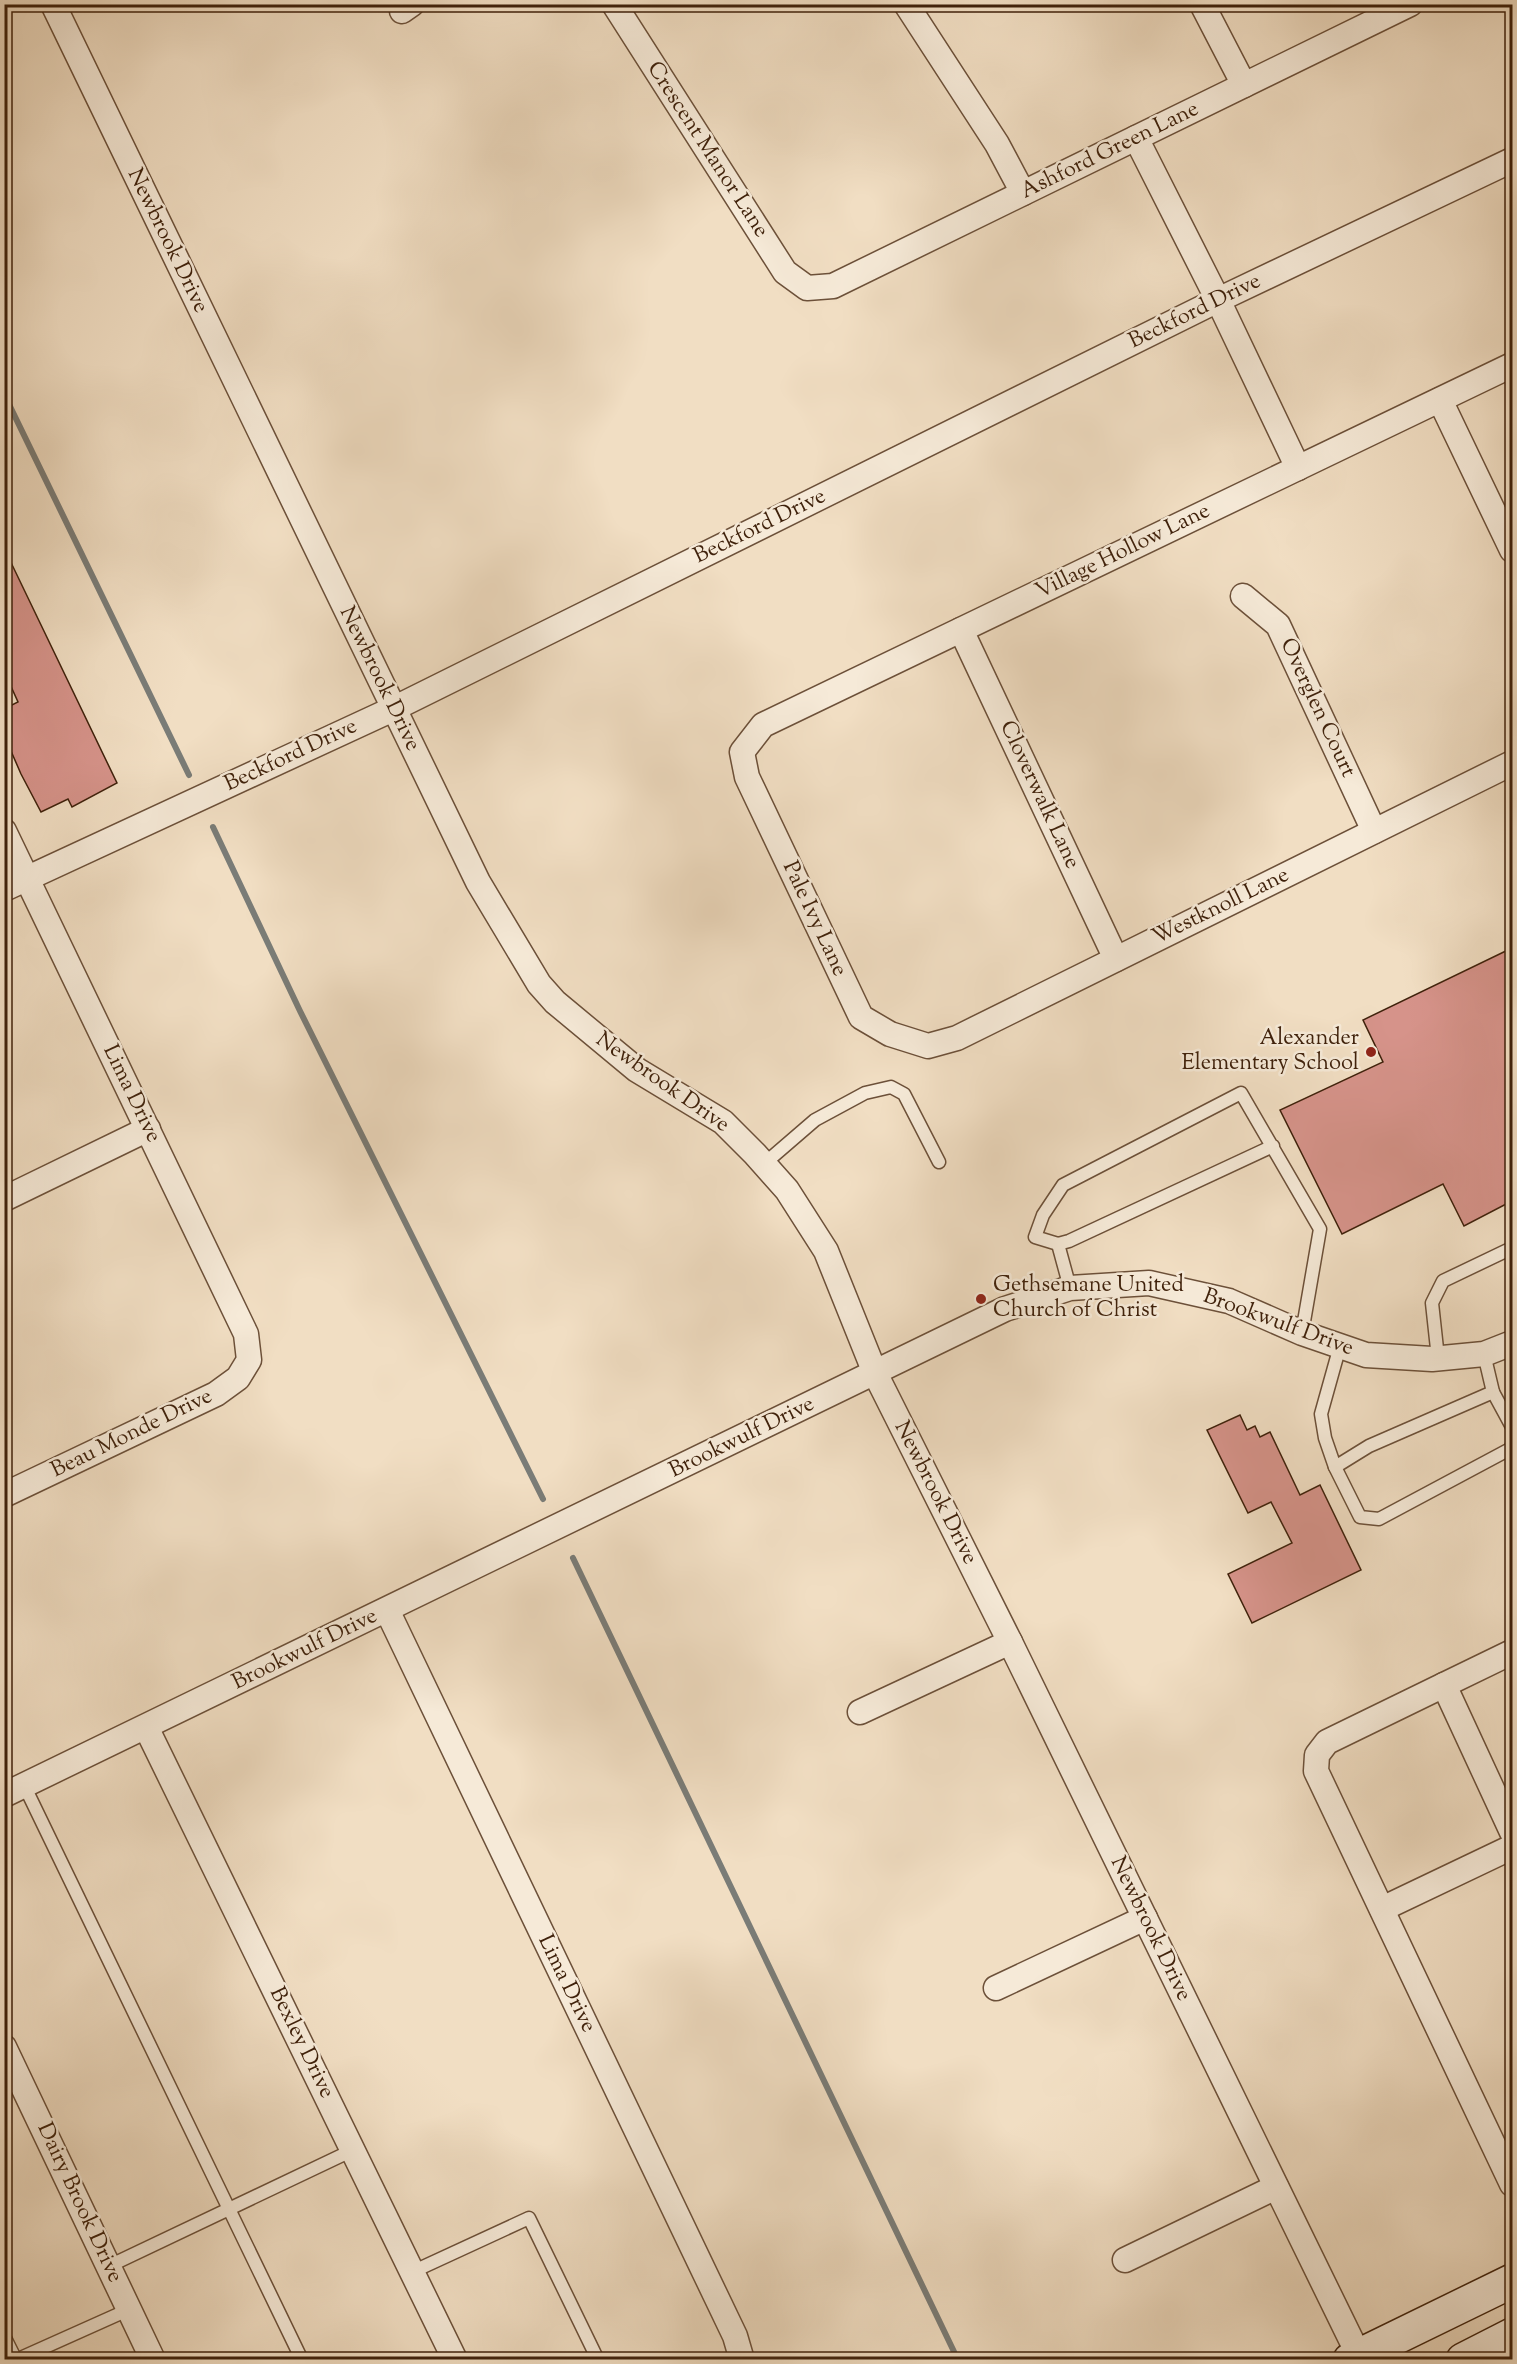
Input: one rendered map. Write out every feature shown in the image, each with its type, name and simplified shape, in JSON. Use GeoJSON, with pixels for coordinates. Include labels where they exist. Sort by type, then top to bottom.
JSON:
{"type":"FeatureCollection","features":[{"type":"Feature","properties":{"kind":"main road"},"geometry":{"type":"LineString","coordinates":[[1356,2358],[1512,2281]]}},
{"type":"Feature","properties":{"kind":"main road"},"geometry":{"type":"LineString","coordinates":[[1463,2360],[1512,2335]]}},
{"type":"Feature","properties":{"kind":"street","name":"Newbrook Drive"},"geometry":{"type":"LineString","coordinates":[[53,4],[478,882],[539,984],[577,1022],[637,1070],[723,1122],[764,1164],[801,1210],[826,1251],[875,1373],[1145,1918],[1276,2187],[1356,2358]]}},
{"type":"Feature","properties":{"kind":"street","name":"Crescent Manor Lane"},"geometry":{"type":"LineString","coordinates":[[614,4],[785,272],[807,288]]}},
{"type":"Feature","properties":{"kind":"street"},"geometry":{"type":"LineString","coordinates":[[906,4],[997,144],[1023,193]]}},
{"type":"Feature","properties":{"kind":"street"},"geometry":{"type":"LineString","coordinates":[[1202,4],[1244,85]]}},
{"type":"Feature","properties":{"kind":"street","name":"Ashford Green Lane"},"geometry":{"type":"LineString","coordinates":[[807,288],[833,286],[1410,4]]}},
{"type":"Feature","properties":{"kind":"street"},"geometry":{"type":"LineString","coordinates":[[1136,138],[1218,300],[1298,468]]}},
{"type":"Feature","properties":{"kind":"street","name":"Beckford Drive"},"geometry":{"type":"LineString","coordinates":[[4,889],[393,709],[1218,300],[1512,159]]}},
{"type":"Feature","properties":{"kind":"street","name":"Village Hollow Lane"},"geometry":{"type":"LineString","coordinates":[[742,752],[764,725],[1512,365]]}},
{"type":"Feature","properties":{"kind":"street"},"geometry":{"type":"LineString","coordinates":[[1440,400],[1512,550]]}},
{"type":"Feature","properties":{"kind":"street","name":"Overglen Court"},"geometry":{"type":"LineString","coordinates":[[1244,596],[1278,625],[1374,831]]}},
{"type":"Feature","properties":{"kind":"street","name":"Cloverwalk Lane"},"geometry":{"type":"LineString","coordinates":[[961,630],[1116,959]]}},
{"type":"Feature","properties":{"kind":"street","name":"Pale Ivy Lane"},"geometry":{"type":"LineString","coordinates":[[742,752],[747,777],[861,1017],[890,1035],[928,1046]]}},
{"type":"Feature","properties":{"kind":"street","name":"Westknoll Lane"},"geometry":{"type":"LineString","coordinates":[[928,1046],[957,1038],[1512,763]]}},
{"type":"Feature","properties":{"kind":"street","name":"Lima Drive"},"geometry":{"type":"LineString","coordinates":[[4,831],[246,1334],[249,1360]]}},
{"type":"Feature","properties":{"kind":"street"},"geometry":{"type":"LineString","coordinates":[[4,1199],[148,1129]]}},
{"type":"Feature","properties":{"kind":"street","name":"Brookwulf Drive"},"geometry":{"type":"LineString","coordinates":[[14,1790],[1005,1310],[1070,1288],[1149,1283],[1228,1300],[1302,1333],[1366,1355],[1438,1358],[1484,1354],[1512,1343]]}},
{"type":"Feature","properties":{"kind":"street","name":"Beau Monde Drive"},"geometry":{"type":"LineString","coordinates":[[4,1495],[216,1395],[238,1378],[249,1360]]}},
{"type":"Feature","properties":{"kind":"street","name":"Lima Drive"},"geometry":{"type":"LineString","coordinates":[[387,1610],[735,2336],[742,2360]]}},
{"type":"Feature","properties":{"kind":"street"},"geometry":{"type":"LineString","coordinates":[[860,1712],[1010,1642]]}},
{"type":"Feature","properties":{"kind":"street"},"geometry":{"type":"LineString","coordinates":[[1512,1652],[1327,1742],[1317,1755],[1316,1771],[1512,2184]]}},
{"type":"Feature","properties":{"kind":"street"},"geometry":{"type":"LineString","coordinates":[[1444,1685],[1512,1832]]}},
{"type":"Feature","properties":{"kind":"street","name":"Bexley Drive"},"geometry":{"type":"LineString","coordinates":[[146,1727],[455,2360]]}},
{"type":"Feature","properties":{"kind":"street"},"geometry":{"type":"LineString","coordinates":[[1382,1909],[1512,1847]]}},
{"type":"Feature","properties":{"kind":"street"},"geometry":{"type":"LineString","coordinates":[[996,1988],[1145,1918]]}},
{"type":"Feature","properties":{"kind":"street","name":"Dairy Brook Drive"},"geometry":{"type":"LineString","coordinates":[[4,2047],[153,2360]]}},
{"type":"Feature","properties":{"kind":"street"},"geometry":{"type":"LineString","coordinates":[[1125,2260],[1276,2187]]}},
{"type":"Feature","properties":{"kind":"lane"},"geometry":{"type":"LineString","coordinates":[[764,1164],[815,1120],[865,1093],[891,1087],[904,1094],[939,1162]]}},
{"type":"Feature","properties":{"kind":"lane"},"geometry":{"type":"LineString","coordinates":[[1273,1146],[1069,1241],[1058,1244],[1035,1237],[1043,1215],[1063,1185],[1241,1093],[1273,1146],[1320,1228],[1302,1333]]}},
{"type":"Feature","properties":{"kind":"lane"},"geometry":{"type":"LineString","coordinates":[[1058,1244],[1070,1288]]}},
{"type":"Feature","properties":{"kind":"lane"},"geometry":{"type":"LineString","coordinates":[[1438,1358],[1432,1303],[1443,1281],[1512,1248]]}},
{"type":"Feature","properties":{"kind":"lane"},"geometry":{"type":"LineString","coordinates":[[1340,1346],[1321,1414],[1335,1467],[1360,1517],[1379,1519],[1510,1449],[1512,1445]]}},
{"type":"Feature","properties":{"kind":"lane"},"geometry":{"type":"LineString","coordinates":[[1484,1354],[1492,1392],[1512,1427]]}},
{"type":"Feature","properties":{"kind":"lane"},"geometry":{"type":"LineString","coordinates":[[1335,1467],[1369,1446],[1492,1392]]}},
{"type":"Feature","properties":{"kind":"lane"},"geometry":{"type":"LineString","coordinates":[[14,1790],[229,2209],[302,2360]]}},
{"type":"Feature","properties":{"kind":"lane"},"geometry":{"type":"LineString","coordinates":[[109,2266],[352,2150]]}},
{"type":"Feature","properties":{"kind":"lane"},"geometry":{"type":"LineString","coordinates":[[412,2272],[529,2218],[598,2360]]}},
{"type":"Feature","properties":{"kind":"lane"},"geometry":{"type":"LineString","coordinates":[[4,2336],[16,2360],[130,2309]]}},
{"type":"Feature","properties":{"kind":"building"},"geometry":{"type":"Polygon","coordinates":[[[4,548],[117,783],[72,807],[68,799],[41,812],[4,735],[4,709],[18,702],[4,671],[4,548]]]}},
{"type":"Feature","properties":{"kind":"building"},"geometry":{"type":"Polygon","coordinates":[[[1512,948],[1512,1201],[1464,1226],[1443,1184],[1342,1234],[1280,1110],[1383,1062],[1363,1020],[1512,948]]]}},
{"type":"Feature","properties":{"kind":"building"},"geometry":{"type":"Polygon","coordinates":[[[1240,1415],[1247,1430],[1255,1426],[1260,1437],[1270,1432],[1300,1495],[1320,1485],[1361,1570],[1252,1623],[1228,1574],[1292,1543],[1271,1502],[1248,1513],[1207,1430],[1240,1415]]]}},
{"type":"Feature","properties":{"kind":"waterway"},"geometry":{"type":"LineString","coordinates":[[4,394],[189,775]]}},
{"type":"Feature","properties":{"kind":"waterway"},"geometry":{"type":"LineString","coordinates":[[213,827],[300,1011],[543,1499]]}},
{"type":"Feature","properties":{"kind":"waterway"},"geometry":{"type":"LineString","coordinates":[[573,1558],[958,2360]]}},
{"type":"Feature","properties":{"kind":"place","name":"Alexander Elementary School"},"geometry":{"type":"Point","coordinates":[1371,1052]}},
{"type":"Feature","properties":{"kind":"place","name":"Gethsemane United Church of Christ"},"geometry":{"type":"Point","coordinates":[981,1299]}}]}
